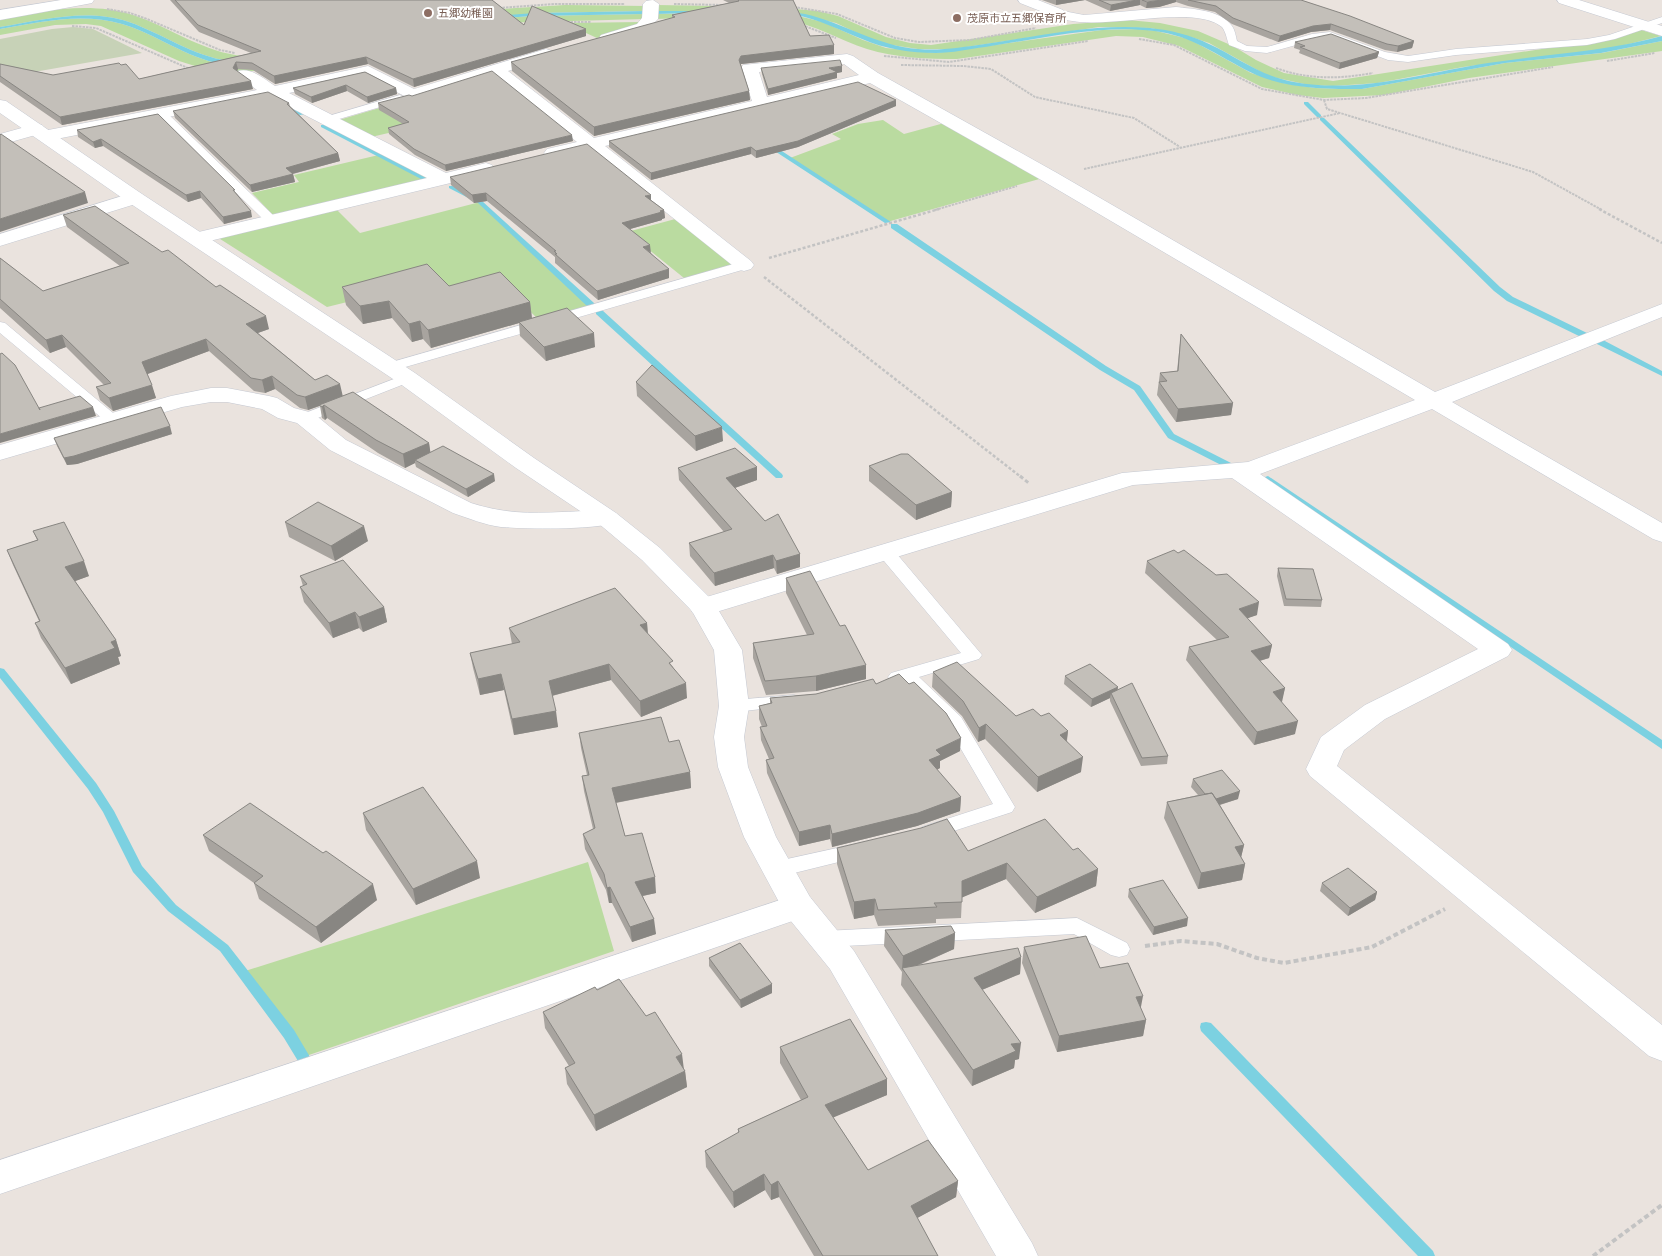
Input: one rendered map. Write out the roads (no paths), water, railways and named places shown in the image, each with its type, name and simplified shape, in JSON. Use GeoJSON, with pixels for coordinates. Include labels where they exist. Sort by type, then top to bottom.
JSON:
{"type":"FeatureCollection","features":[{"type":"Feature","properties":{"kind":"street"},"geometry":{"type":"LineString","coordinates":[[0,15],[87,0]]}},
{"type":"Feature","properties":{"kind":"street"},"geometry":{"type":"LineString","coordinates":[[1025,0],[1058,14]]}},
{"type":"Feature","properties":{"kind":"street"},"geometry":{"type":"LineString","coordinates":[[1564,0],[1651,27]]}},
{"type":"Feature","properties":{"kind":"street"},"geometry":{"type":"LineString","coordinates":[[588,42],[642,27],[651,9]]}},
{"type":"Feature","properties":{"kind":"street"},"geometry":{"type":"LineString","coordinates":[[0,140],[161,113],[322,82],[368,71],[412,95],[563,49]]}},
{"type":"Feature","properties":{"kind":"street"},"geometry":{"type":"LineString","coordinates":[[761,103],[749,68],[847,59],[868,74],[1050,177],[1662,534]]}},
{"type":"Feature","properties":{"kind":"street"},"geometry":{"type":"LineString","coordinates":[[496,69],[744,265]]}},
{"type":"Feature","properties":{"kind":"street"},"geometry":{"type":"LineString","coordinates":[[244,74],[271,91],[444,179]]}},
{"type":"Feature","properties":{"kind":"street"},"geometry":{"type":"LineString","coordinates":[[536,157],[761,103],[868,74]]}},
{"type":"Feature","properties":{"kind":"street"},"geometry":{"type":"LineString","coordinates":[[0,105],[398,372],[525,463],[607,518],[651,554],[703,607],[728,650],[734,706],[729,737],[733,768],[752,820],[798,906],[842,960],[1018,1256]]}},
{"type":"Feature","properties":{"kind":"street"},"geometry":{"type":"LineString","coordinates":[[197,238],[499,166]]}},
{"type":"Feature","properties":{"kind":"street"},"geometry":{"type":"LineString","coordinates":[[0,240],[136,198]]}},
{"type":"Feature","properties":{"kind":"street"},"geometry":{"type":"LineString","coordinates":[[703,607],[1131,478],[1252,469],[1433,401],[1662,310]]}},
{"type":"Feature","properties":{"kind":"street"},"geometry":{"type":"LineString","coordinates":[[0,453],[179,401],[211,395],[243,397],[269,402],[286,413],[305,418],[338,444],[379,467],[462,508],[480,514],[500,519],[558,520],[607,518]]}},
{"type":"Feature","properties":{"kind":"street"},"geometry":{"type":"LineString","coordinates":[[1237,470],[1498,650],[1375,712],[1332,744],[1320,769],[1662,1046]]}},
{"type":"Feature","properties":{"kind":"street"},"geometry":{"type":"LineString","coordinates":[[0,1177],[798,906]]}},
{"type":"Feature","properties":{"kind":"lane"},"geometry":{"type":"LineString","coordinates":[[1058,14],[1083,19],[1148,12],[1191,12],[1211,16],[1228,27],[1233,43],[1242,49],[1256,51],[1271,50],[1326,34],[1389,58],[1402,59],[1463,51],[1524,48],[1605,39],[1651,27],[1662,20]]}},
{"type":"Feature","properties":{"kind":"lane"},"geometry":{"type":"LineString","coordinates":[[329,120],[412,95]]}},
{"type":"Feature","properties":{"kind":"lane"},"geometry":{"type":"LineString","coordinates":[[161,113],[271,220]]}},
{"type":"Feature","properties":{"kind":"lane"},"geometry":{"type":"LineString","coordinates":[[305,418],[398,372],[744,265]]}},
{"type":"Feature","properties":{"kind":"lane"},"geometry":{"type":"LineString","coordinates":[[0,326],[114,420]]}},
{"type":"Feature","properties":{"kind":"lane"},"geometry":{"type":"LineString","coordinates":[[882,682],[973,655],[885,551]]}},
{"type":"Feature","properties":{"kind":"lane"},"geometry":{"type":"LineString","coordinates":[[906,675],[954,721],[1005,807],[910,838]]}},
{"type":"Feature","properties":{"kind":"lane"},"geometry":{"type":"LineString","coordinates":[[734,706],[807,700]]}},
{"type":"Feature","properties":{"kind":"lane"},"geometry":{"type":"LineString","coordinates":[[778,869],[882,845]]}},
{"type":"Feature","properties":{"kind":"lane"},"geometry":{"type":"LineString","coordinates":[[825,939],[1077,926],[1119,949]]}},
{"type":"Feature","properties":{"kind":"water"},"geometry":{"type":"Polygon","coordinates":[[[646,11],[645,14],[532,16],[491,19],[221,64],[183,51],[135,28],[107,20],[61,19],[0,29],[0,27],[64,17],[97,16],[113,18],[142,27],[203,54],[229,61],[493,16],[535,13],[646,11]]]}},
{"type":"Feature","properties":{"kind":"water"},"geometry":{"type":"Polygon","coordinates":[[[655,11],[780,11],[805,14],[889,44],[918,49],[944,49],[1109,27],[1150,28],[1195,38],[1220,49],[1250,66],[1282,79],[1318,85],[1367,84],[1391,81],[1488,63],[1619,46],[1662,36],[1662,41],[1601,53],[1505,63],[1362,89],[1334,89],[1291,85],[1263,78],[1204,47],[1180,37],[1154,31],[1112,29],[1091,31],[954,52],[927,53],[898,50],[880,45],[821,22],[795,15],[742,12],[655,14],[655,11]]]}},
{"type":"Feature","properties":{"kind":"waterway"},"geometry":{"type":"LineString","coordinates":[[1306,103],[1319,116]]}},
{"type":"Feature","properties":{"kind":"waterway"},"geometry":{"type":"LineString","coordinates":[[282,105],[302,114]]}},
{"type":"Feature","properties":{"kind":"waterway"},"geometry":{"type":"LineString","coordinates":[[1322,119],[1497,289],[1510,299],[1584,335]]}},
{"type":"Feature","properties":{"kind":"waterway"},"geometry":{"type":"LineString","coordinates":[[323,126],[425,179]]}},
{"type":"Feature","properties":{"kind":"waterway"},"geometry":{"type":"LineString","coordinates":[[769,145],[887,222]]}},
{"type":"Feature","properties":{"kind":"waterway"},"geometry":{"type":"LineString","coordinates":[[451,187],[480,202],[591,305]]}},
{"type":"Feature","properties":{"kind":"waterway"},"geometry":{"type":"LineString","coordinates":[[894,226],[1103,368],[1137,388],[1171,436],[1230,466]]}},
{"type":"Feature","properties":{"kind":"waterway"},"geometry":{"type":"LineString","coordinates":[[599,312],[779,476]]}},
{"type":"Feature","properties":{"kind":"waterway"},"geometry":{"type":"LineString","coordinates":[[1600,342],[1662,374]]}},
{"type":"Feature","properties":{"kind":"waterway"},"geometry":{"type":"LineString","coordinates":[[1268,479],[1662,745]]}},
{"type":"Feature","properties":{"kind":"waterway"},"geometry":{"type":"LineString","coordinates":[[0,671],[92,786],[108,811],[137,869],[172,908],[224,948],[289,1034],[303,1057]]}},
{"type":"Feature","properties":{"kind":"waterway"},"geometry":{"type":"LineString","coordinates":[[1206,1027],[1428,1256]]}},
{"type":"Feature","properties":{"kind":"place","name":"五郷幼稚園"},"geometry":{"type":"Point","coordinates":[428,13]}},
{"type":"Feature","properties":{"kind":"place","name":"茂原市立五郷保育所"},"geometry":{"type":"Point","coordinates":[957,18]}}]}
